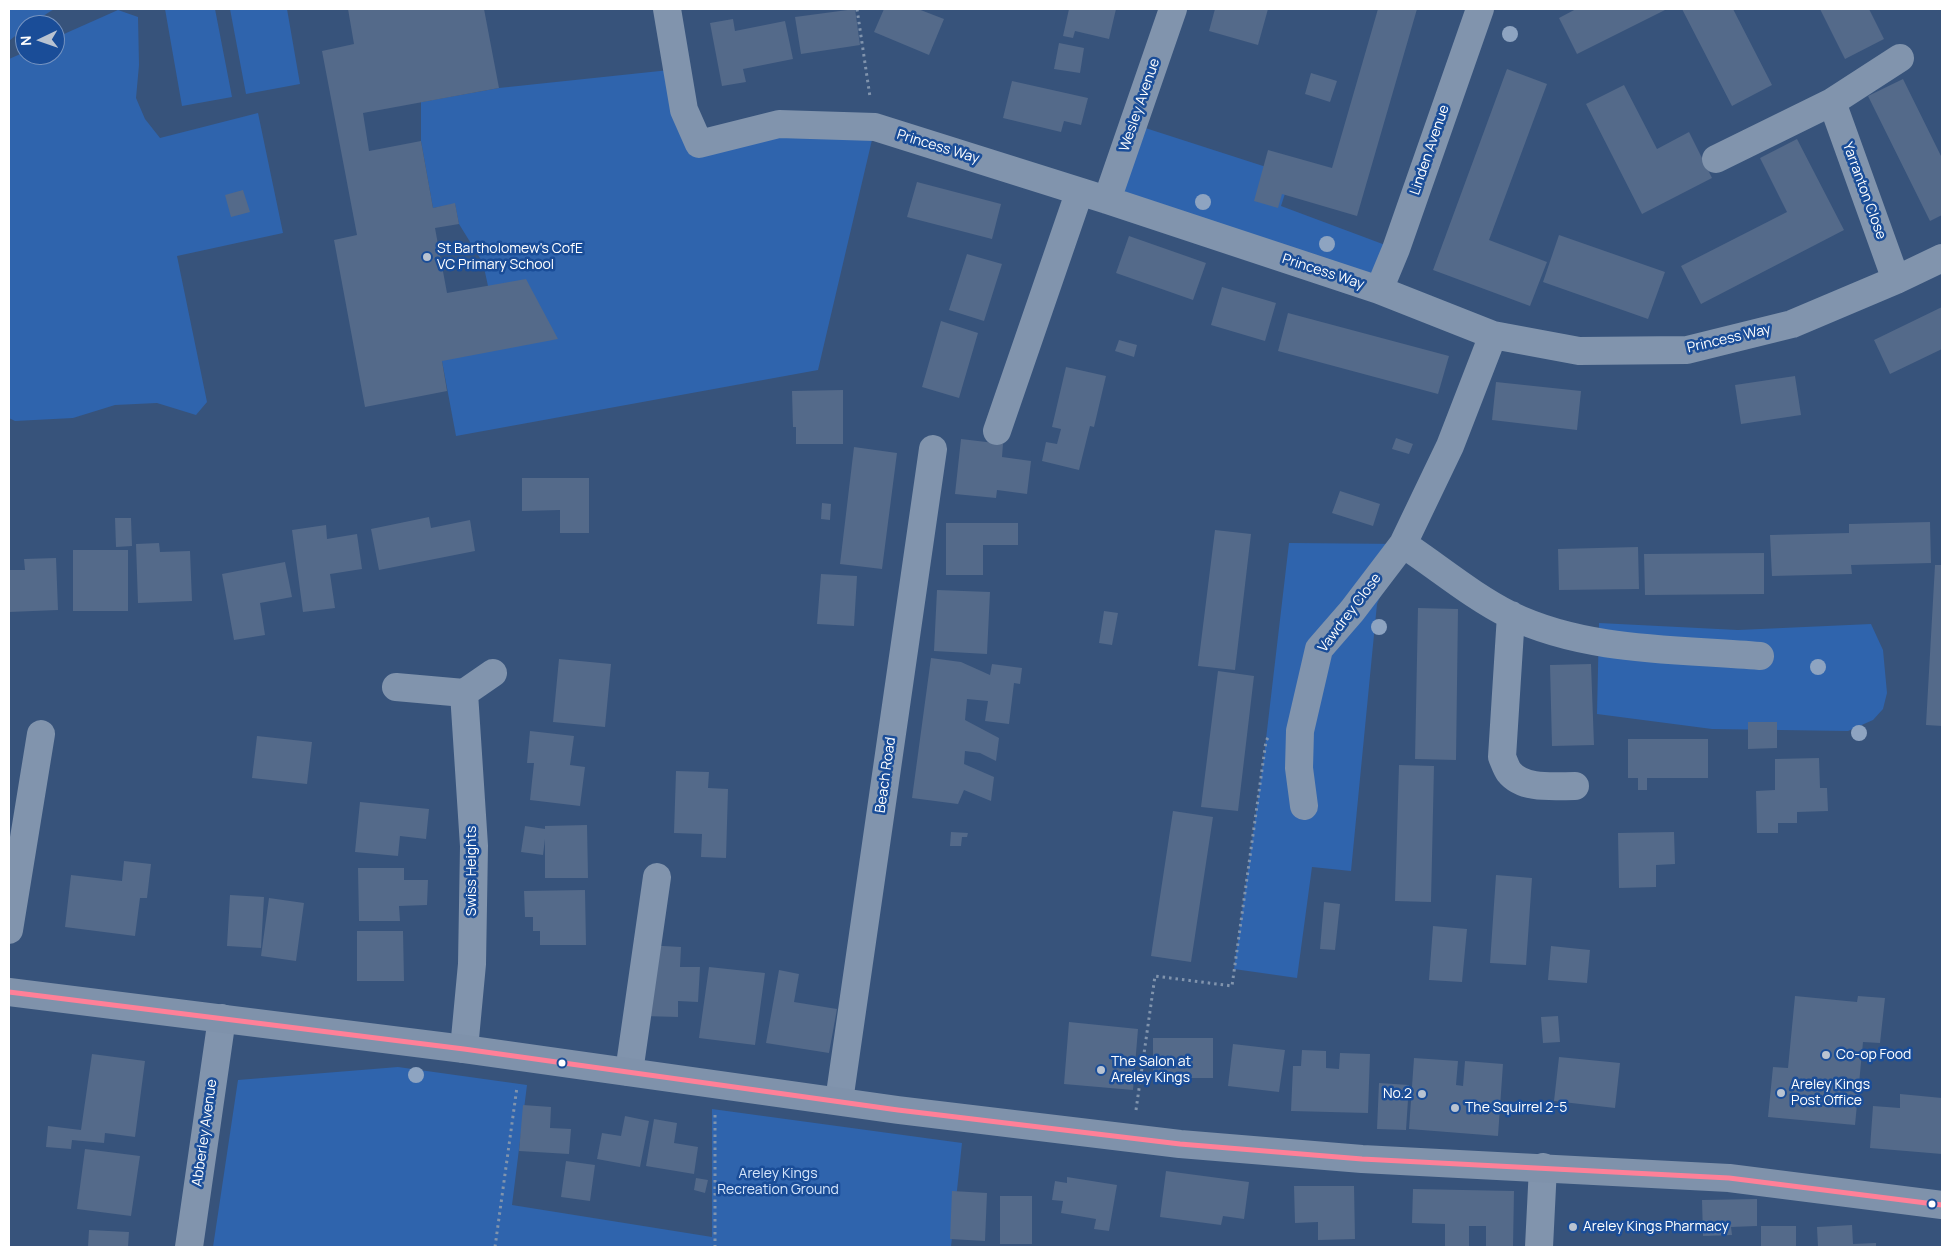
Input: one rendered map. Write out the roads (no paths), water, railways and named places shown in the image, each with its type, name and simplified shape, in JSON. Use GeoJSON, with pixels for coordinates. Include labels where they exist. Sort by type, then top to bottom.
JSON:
{"type":"FeatureCollection","features":[{"type":"Feature","properties":{"kind":"main road"},"geometry":{"type":"LineString","coordinates":[[9,992],[464,1049],[839,1101],[1180,1144],[1362,1159],[1729,1178],[1942,1205]]}},
{"type":"Feature","properties":{"kind":"street","name":"Princess Way"},"geometry":{"type":"LineString","coordinates":[[668,9],[684,110],[699,144],[779,124],[875,128],[1079,193],[1107,200],[1379,290],[1493,335],[1579,351],[1687,350],[1792,324],[1896,280],[1942,258]]}},
{"type":"Feature","properties":{"kind":"street","name":"Wesley Avenue"},"geometry":{"type":"LineString","coordinates":[[1107,200],[1173,9]]}},
{"type":"Feature","properties":{"kind":"street","name":"Linden Avenue"},"geometry":{"type":"LineString","coordinates":[[1379,290],[1396,249],[1480,9]]}},
{"type":"Feature","properties":{"kind":"street"},"geometry":{"type":"LineString","coordinates":[[1716,159],[1832,102],[1900,58]]}},
{"type":"Feature","properties":{"kind":"street","name":"Yarranton Close"},"geometry":{"type":"LineString","coordinates":[[1832,102],[1896,280]]}},
{"type":"Feature","properties":{"kind":"street"},"geometry":{"type":"LineString","coordinates":[[997,431],[1079,193]]}},
{"type":"Feature","properties":{"kind":"street","name":"Vawdrey Close"},"geometry":{"type":"LineString","coordinates":[[1304,806],[1299,768],[1300,731],[1319,648],[1352,611],[1402,544],[1450,446],[1493,335]]}},
{"type":"Feature","properties":{"kind":"street","name":"Beach Road"},"geometry":{"type":"LineString","coordinates":[[839,1101],[933,449]]}},
{"type":"Feature","properties":{"kind":"street"},"geometry":{"type":"LineString","coordinates":[[1402,544],[1511,615],[1572,637],[1630,646],[1760,656]]}},
{"type":"Feature","properties":{"kind":"street"},"geometry":{"type":"LineString","coordinates":[[1511,615],[1502,757],[1509,772],[1524,783],[1546,786],[1575,786]]}},
{"type":"Feature","properties":{"kind":"street"},"geometry":{"type":"LineString","coordinates":[[396,687],[464,693],[493,674]]}},
{"type":"Feature","properties":{"kind":"street","name":"Swiss Heights"},"geometry":{"type":"LineString","coordinates":[[464,693],[474,846],[472,964],[464,1049]]}},
{"type":"Feature","properties":{"kind":"street"},"geometry":{"type":"LineString","coordinates":[[9,930],[41,734]]}},
{"type":"Feature","properties":{"kind":"street"},"geometry":{"type":"LineString","coordinates":[[629,1072],[657,877]]}},
{"type":"Feature","properties":{"kind":"street","name":"Abberley Avenue"},"geometry":{"type":"LineString","coordinates":[[189,1247],[222,1018]]}},
{"type":"Feature","properties":{"kind":"street"},"geometry":{"type":"LineString","coordinates":[[1539,1247],[1543,1167]]}},
{"type":"Feature","properties":{"kind":"place","name":"St Bartholomew's CofE VC Primary School"},"geometry":{"type":"Point","coordinates":[427,257]}},
{"type":"Feature","properties":{"kind":"place","name":"Co-op Food"},"geometry":{"type":"Point","coordinates":[1826,1055]}},
{"type":"Feature","properties":{"kind":"place","name":"The Salon at Areley Kings"},"geometry":{"type":"Point","coordinates":[1101,1070]}},
{"type":"Feature","properties":{"kind":"place","name":"Areley Kings Post Office"},"geometry":{"type":"Point","coordinates":[1781,1093]}},
{"type":"Feature","properties":{"kind":"place","name":"No.2"},"geometry":{"type":"Point","coordinates":[1422,1094]}},
{"type":"Feature","properties":{"kind":"place","name":"The Squirrel 2-5"},"geometry":{"type":"Point","coordinates":[1455,1108]}},
{"type":"Feature","properties":{"kind":"place","name":"Areley Kings Pharmacy"},"geometry":{"type":"Point","coordinates":[1573,1227]}},
{"type":"Feature","properties":{"kind":"park label","name":"Areley Kings Recreation Ground"},"geometry":{"type":"Point","coordinates":[778,1182]}}]}
